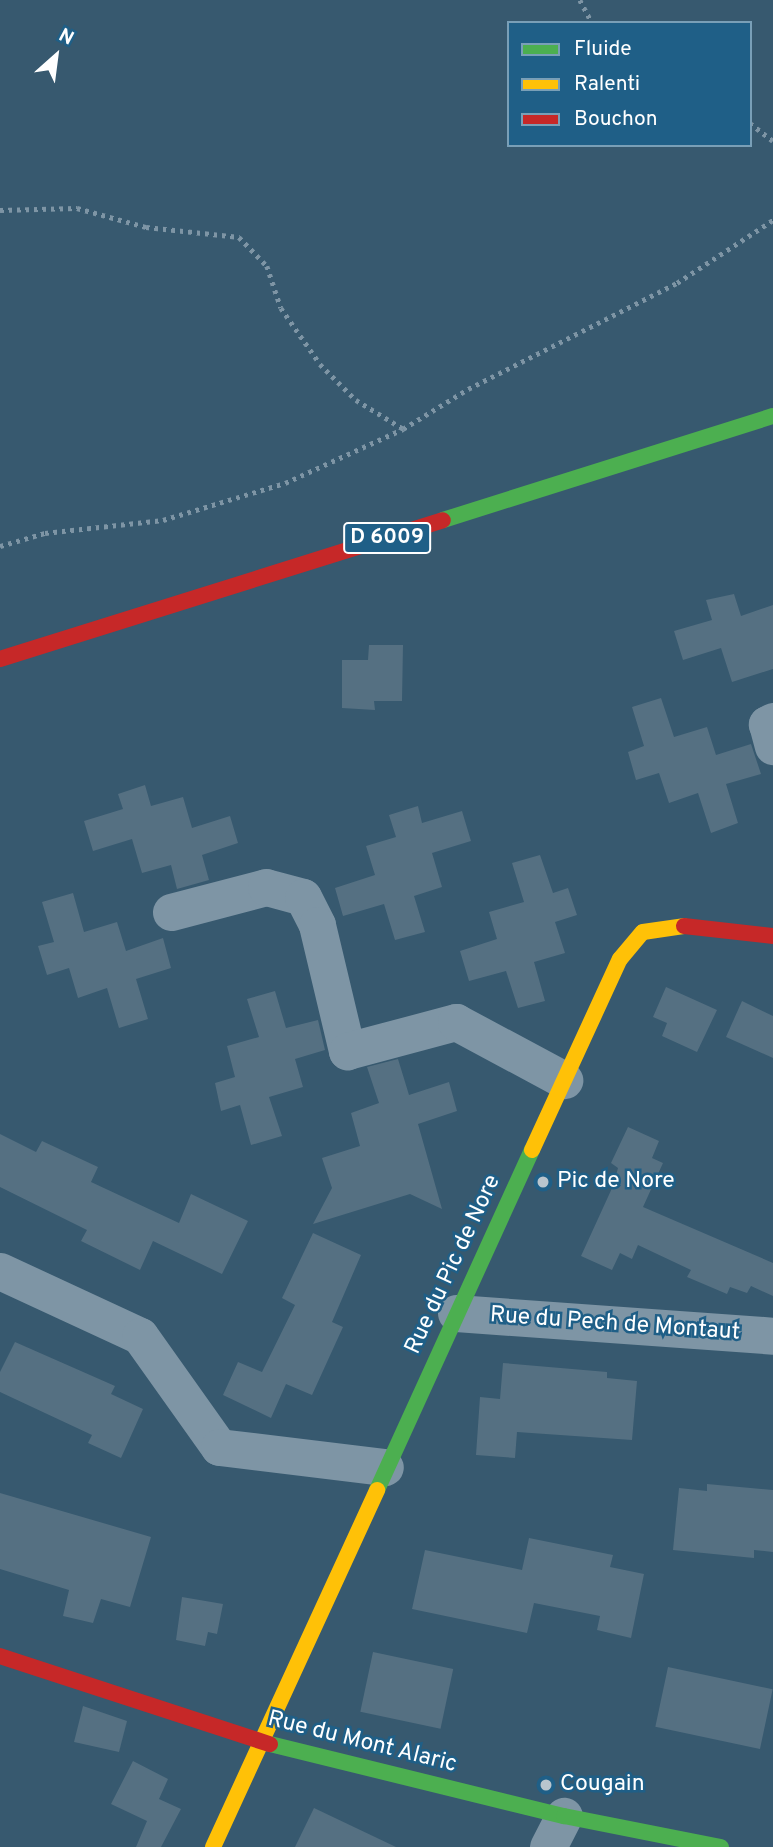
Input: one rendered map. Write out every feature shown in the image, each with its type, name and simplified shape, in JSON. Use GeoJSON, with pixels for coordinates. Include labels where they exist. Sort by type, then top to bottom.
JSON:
{"type":"FeatureCollection","features":[{"type":"Feature","properties":{"kind":"street","name":"D 6009"},"geometry":{"type":"LineString","coordinates":[[0,659],[773,416]]}},
{"type":"Feature","properties":{"kind":"street"},"geometry":{"type":"LineString","coordinates":[[773,721],[767,724],[773,746]]}},
{"type":"Feature","properties":{"kind":"street"},"geometry":{"type":"LineString","coordinates":[[171,912],[266,887],[303,897],[317,925],[348,1051],[457,1022],[564,1080]]}},
{"type":"Feature","properties":{"kind":"street","name":"Rue du Pic de Nore"},"geometry":{"type":"LineString","coordinates":[[213,1847],[620,959],[643,932],[685,926],[773,936]]}},
{"type":"Feature","properties":{"kind":"street"},"geometry":{"type":"LineString","coordinates":[[0,1271],[140,1336],[219,1447],[385,1468]]}},
{"type":"Feature","properties":{"kind":"street","name":"Rue du Pech de Montaut"},"geometry":{"type":"LineString","coordinates":[[456,1313],[773,1336]]}},
{"type":"Feature","properties":{"kind":"street","name":"Rue du Mont Alaric"},"geometry":{"type":"LineString","coordinates":[[0,1656],[260,1742],[556,1832],[721,1847]]}},
{"type":"Feature","properties":{"kind":"path"},"geometry":{"type":"LineString","coordinates":[[580,0],[591,21]]}},
{"type":"Feature","properties":{"kind":"path"},"geometry":{"type":"LineString","coordinates":[[752,125],[773,141]]}},
{"type":"Feature","properties":{"kind":"path"},"geometry":{"type":"LineString","coordinates":[[0,210],[77,208],[146,227],[239,237],[267,266],[281,308],[320,364],[356,400],[403,429]]}},
{"type":"Feature","properties":{"kind":"path"},"geometry":{"type":"LineString","coordinates":[[0,546],[45,533],[163,520],[285,483],[403,429],[569,335],[677,283],[773,220]]}},
{"type":"Feature","properties":{"kind":"building"},"geometry":{"type":"Polygon","coordinates":[[[734,594],[741,616],[773,605],[773,669],[732,682],[721,648],[683,660],[674,631],[712,620],[706,600],[734,594]]]}},
{"type":"Feature","properties":{"kind":"building"},"geometry":{"type":"Polygon","coordinates":[[[369,645],[403,645],[402,701],[374,701],[375,710],[342,708],[342,660],[368,660],[369,645]]]}},
{"type":"Feature","properties":{"kind":"building"},"geometry":{"type":"Polygon","coordinates":[[[661,698],[674,737],[707,727],[716,755],[751,744],[761,774],[726,784],[738,823],[711,833],[698,793],[669,803],[659,773],[636,780],[628,752],[644,746],[632,707],[661,698]]]}},
{"type":"Feature","properties":{"kind":"building"},"geometry":{"type":"Polygon","coordinates":[[[145,785],[151,806],[183,797],[192,828],[230,816],[238,843],[202,855],[209,880],[177,889],[171,865],[142,873],[132,839],[93,851],[84,821],[123,809],[118,794],[145,785]]]}},
{"type":"Feature","properties":{"kind":"building"},"geometry":{"type":"Polygon","coordinates":[[[418,806],[422,823],[462,811],[471,841],[432,853],[442,887],[414,896],[425,932],[395,940],[384,904],[343,916],[335,888],[375,875],[366,846],[396,837],[389,815],[418,806]]]}},
{"type":"Feature","properties":{"kind":"building"},"geometry":{"type":"Polygon","coordinates":[[[540,855],[553,893],[568,888],[577,915],[555,922],[565,953],[534,962],[545,1001],[518,1008],[506,971],[469,981],[460,951],[497,939],[489,912],[524,902],[512,863],[540,855]]]}},
{"type":"Feature","properties":{"kind":"building"},"geometry":{"type":"Polygon","coordinates":[[[73,893],[84,932],[117,922],[126,951],[163,938],[171,968],[136,979],[148,1019],[119,1028],[107,988],[78,998],[69,968],[47,975],[38,946],[54,942],[42,902],[73,893]]]}},
{"type":"Feature","properties":{"kind":"building"},"geometry":{"type":"Polygon","coordinates":[[[666,987],[717,1010],[697,1052],[662,1036],[667,1023],[653,1017],[666,987]]]}},
{"type":"Feature","properties":{"kind":"building"},"geometry":{"type":"Polygon","coordinates":[[[275,991],[286,1028],[318,1020],[325,1050],[295,1059],[303,1087],[269,1097],[282,1136],[251,1145],[240,1105],[221,1111],[215,1083],[235,1077],[227,1046],[259,1037],[247,999],[275,991]]]}},
{"type":"Feature","properties":{"kind":"building"},"geometry":{"type":"Polygon","coordinates":[[[742,1001],[773,1016],[773,1058],[726,1037],[742,1001]]]}},
{"type":"Feature","properties":{"kind":"building"},"geometry":{"type":"Polygon","coordinates":[[[398,1059],[409,1095],[449,1082],[457,1111],[418,1124],[442,1209],[410,1194],[313,1224],[332,1188],[322,1158],[360,1146],[351,1113],[379,1103],[367,1067],[398,1059]]]}},
{"type":"Feature","properties":{"kind":"building"},"geometry":{"type":"Polygon","coordinates":[[[628,1127],[659,1141],[652,1158],[663,1163],[643,1207],[773,1263],[773,1296],[751,1286],[747,1293],[730,1287],[727,1294],[687,1277],[691,1270],[638,1245],[632,1259],[620,1253],[612,1270],[581,1256],[613,1186],[618,1168],[611,1163],[628,1127]]]}},
{"type":"Feature","properties":{"kind":"building"},"geometry":{"type":"Polygon","coordinates":[[[0,1134],[36,1152],[42,1141],[98,1167],[91,1182],[179,1223],[191,1194],[248,1221],[222,1274],[153,1241],[140,1270],[81,1241],[87,1230],[0,1187],[0,1134]]]}},
{"type":"Feature","properties":{"kind":"building"},"geometry":{"type":"Polygon","coordinates":[[[313,1233],[361,1255],[332,1322],[343,1327],[312,1395],[286,1384],[271,1418],[223,1395],[238,1362],[262,1372],[295,1305],[282,1298],[313,1233]]]}},
{"type":"Feature","properties":{"kind":"building"},"geometry":{"type":"Polygon","coordinates":[[[15,1342],[115,1386],[111,1394],[143,1409],[121,1458],[88,1443],[92,1435],[0,1392],[0,1372],[15,1342]]]}},
{"type":"Feature","properties":{"kind":"building"},"geometry":{"type":"Polygon","coordinates":[[[503,1363],[607,1372],[607,1378],[637,1381],[632,1440],[517,1432],[515,1458],[476,1455],[480,1397],[500,1399],[503,1363]]]}},
{"type":"Feature","properties":{"kind":"building"},"geometry":{"type":"Polygon","coordinates":[[[707,1484],[773,1490],[773,1552],[754,1550],[754,1558],[673,1550],[679,1488],[707,1491],[707,1484]]]}},
{"type":"Feature","properties":{"kind":"building"},"geometry":{"type":"Polygon","coordinates":[[[0,1493],[151,1537],[130,1607],[101,1599],[93,1623],[63,1616],[69,1590],[0,1569],[0,1493]]]}},
{"type":"Feature","properties":{"kind":"building"},"geometry":{"type":"Polygon","coordinates":[[[529,1538],[613,1555],[610,1567],[644,1574],[631,1638],[597,1630],[600,1616],[534,1603],[527,1633],[412,1609],[425,1550],[522,1570],[529,1538]]]}},
{"type":"Feature","properties":{"kind":"building"},"geometry":{"type":"Polygon","coordinates":[[[182,1597],[223,1604],[217,1634],[208,1632],[205,1646],[176,1640],[182,1597]]]}},
{"type":"Feature","properties":{"kind":"building"},"geometry":{"type":"Polygon","coordinates":[[[373,1652],[453,1669],[441,1729],[360,1712],[373,1652]]]}},
{"type":"Feature","properties":{"kind":"building"},"geometry":{"type":"Polygon","coordinates":[[[668,1667],[773,1689],[760,1749],[655,1727],[668,1667]]]}},
{"type":"Feature","properties":{"kind":"building"},"geometry":{"type":"Polygon","coordinates":[[[83,1706],[127,1721],[119,1752],[74,1742],[83,1706]]]}},
{"type":"Feature","properties":{"kind":"building"},"geometry":{"type":"Polygon","coordinates":[[[133,1761],[168,1779],[159,1799],[181,1809],[161,1847],[136,1847],[147,1821],[111,1804],[133,1761]]]}},
{"type":"Feature","properties":{"kind":"building"},"geometry":{"type":"Polygon","coordinates":[[[314,1808],[396,1847],[295,1847],[314,1808]]]}},
{"type":"Feature","properties":{"kind":"traffic: fast"},"geometry":{"type":"LineString","coordinates":[[443,520],[773,416]]}},
{"type":"Feature","properties":{"kind":"traffic: fast"},"geometry":{"type":"LineString","coordinates":[[377,1490],[532,1150]]}},
{"type":"Feature","properties":{"kind":"traffic: fast"},"geometry":{"type":"LineString","coordinates":[[270,1744],[564,1816],[721,1847]]}},
{"type":"Feature","properties":{"kind":"traffic: slow"},"geometry":{"type":"LineString","coordinates":[[532,1150],[620,959],[643,932],[684,926]]}},
{"type":"Feature","properties":{"kind":"traffic: slow"},"geometry":{"type":"LineString","coordinates":[[213,1847],[377,1490]]}},
{"type":"Feature","properties":{"kind":"traffic: jam"},"geometry":{"type":"LineString","coordinates":[[0,659],[443,520]]}},
{"type":"Feature","properties":{"kind":"traffic: jam"},"geometry":{"type":"LineString","coordinates":[[684,926],[773,936]]}},
{"type":"Feature","properties":{"kind":"traffic: jam"},"geometry":{"type":"LineString","coordinates":[[0,1656],[270,1744]]}},
{"type":"Feature","properties":{"kind":"place","name":"Pic de Nore"},"geometry":{"type":"Point","coordinates":[543,1182]}},
{"type":"Feature","properties":{"kind":"place","name":"Cougain"},"geometry":{"type":"Point","coordinates":[546,1785]}}]}
